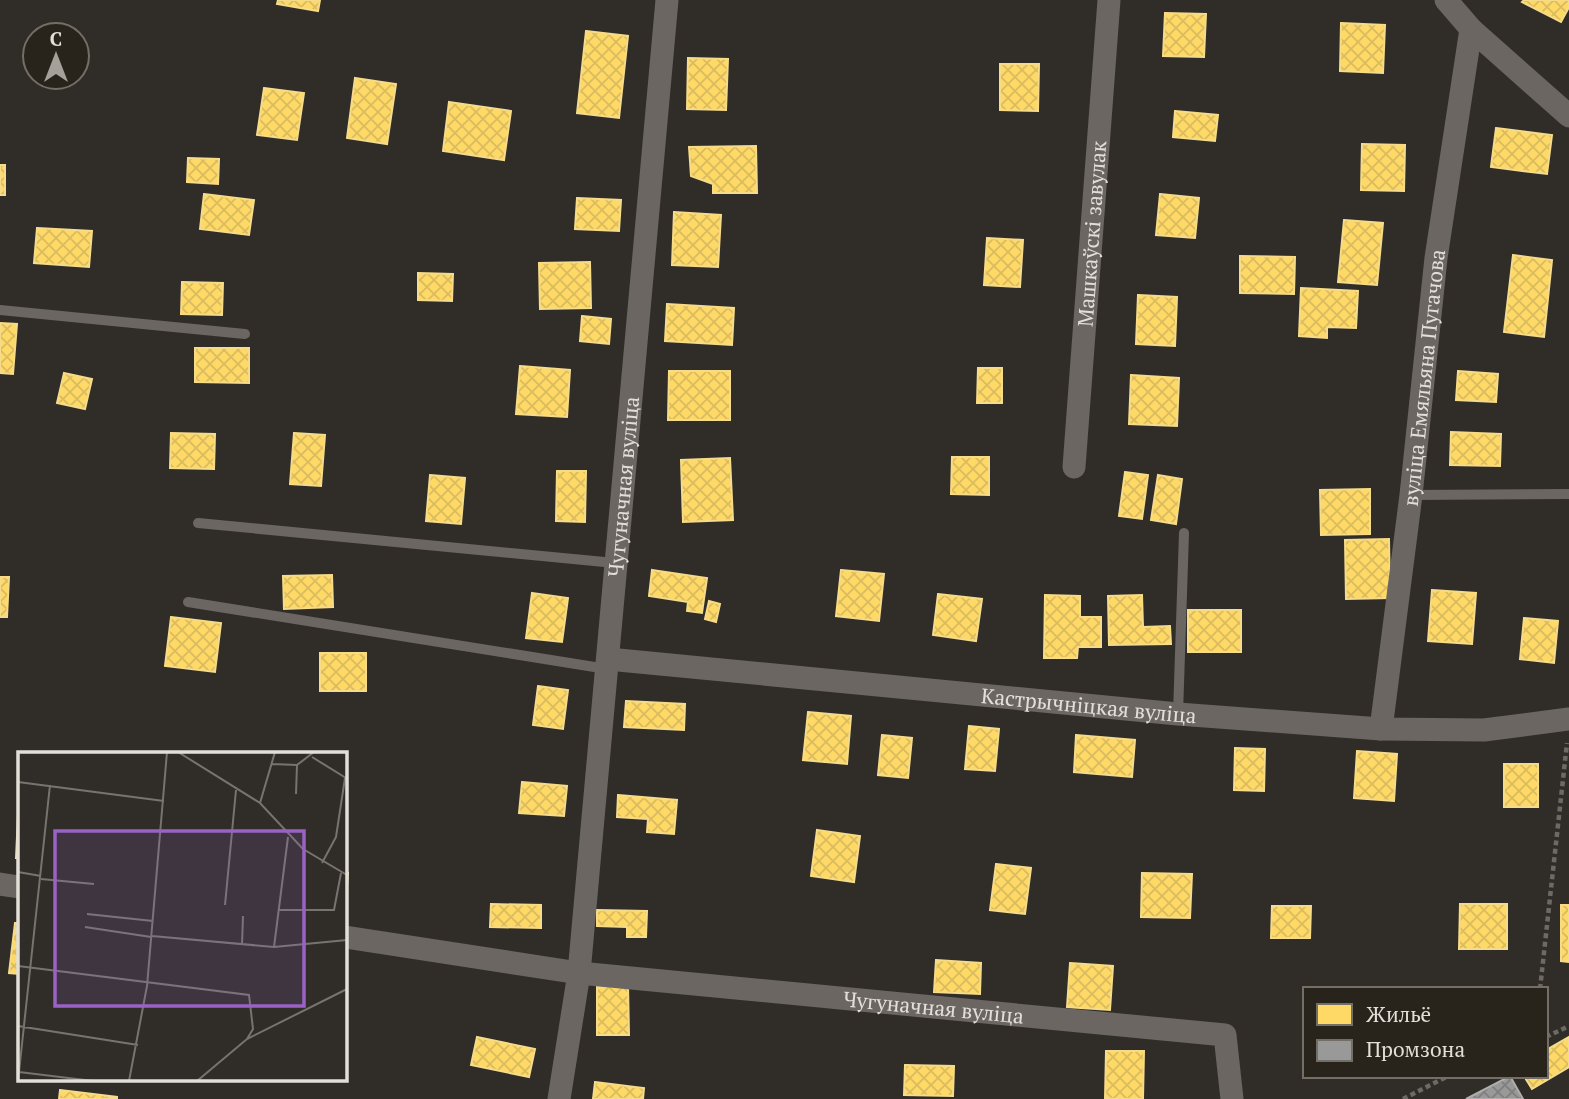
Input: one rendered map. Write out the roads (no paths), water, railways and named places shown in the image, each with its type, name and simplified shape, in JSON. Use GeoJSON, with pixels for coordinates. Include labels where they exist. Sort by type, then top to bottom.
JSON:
{"type":"FeatureCollection","features":[{"type":"Feature","properties":{"kind":"street","name":"Чугуначная вуліца"},"geometry":{"type":"LineString","coordinates":[[559,1099],[579,973],[667,0]]}},
{"type":"Feature","properties":{"kind":"street","name":"Машкаўскі завулак"},"geometry":{"type":"LineString","coordinates":[[1074,467],[1109,0]]}},
{"type":"Feature","properties":{"kind":"street"},"geometry":{"type":"LineString","coordinates":[[1446,0],[1471,29],[1569,116]]}},
{"type":"Feature","properties":{"kind":"street","name":"вуліца Емяльяна Пугачова"},"geometry":{"type":"LineString","coordinates":[[1381,729],[1411,495],[1436,258],[1471,29]]}},
{"type":"Feature","properties":{"kind":"street","name":"Кастрычніцкая вуліца"},"geometry":{"type":"LineString","coordinates":[[607,664],[1178,715],[1381,729],[1484,730],[1569,719]]}},
{"type":"Feature","properties":{"kind":"street"},"geometry":{"type":"LineString","coordinates":[[0,884],[18,887]]}},
{"type":"Feature","properties":{"kind":"street"},"geometry":{"type":"LineString","coordinates":[[346,937],[579,973]]}},
{"type":"Feature","properties":{"kind":"street","name":"Чугуначная вуліца"},"geometry":{"type":"LineString","coordinates":[[579,973],[1225,1035],[1232,1099]]}},
{"type":"Feature","properties":{"kind":"lane"},"geometry":{"type":"LineString","coordinates":[[0,310],[246,334]]}},
{"type":"Feature","properties":{"kind":"lane"},"geometry":{"type":"LineString","coordinates":[[1411,495],[1569,494]]}},
{"type":"Feature","properties":{"kind":"lane"},"geometry":{"type":"LineString","coordinates":[[198,523],[615,563]]}},
{"type":"Feature","properties":{"kind":"lane"},"geometry":{"type":"LineString","coordinates":[[1178,715],[1184,533]]}},
{"type":"Feature","properties":{"kind":"lane"},"geometry":{"type":"LineString","coordinates":[[188,602],[607,664]]}}]}
